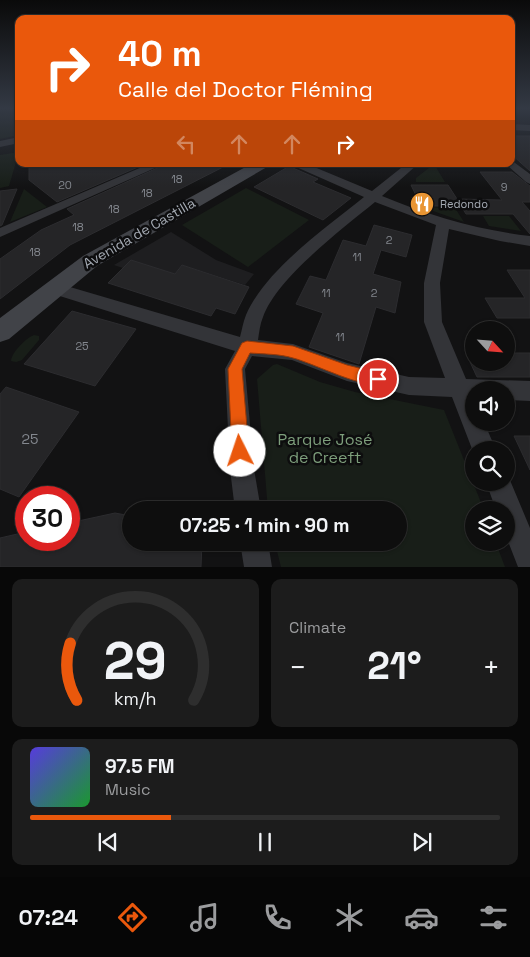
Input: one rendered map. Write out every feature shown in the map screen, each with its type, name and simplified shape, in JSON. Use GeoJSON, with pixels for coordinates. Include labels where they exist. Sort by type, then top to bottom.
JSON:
{"type":"FeatureCollection","features":[{"type":"Feature","properties":{"kind":"street"},"geometry":{"type":"LineString","coordinates":[[0,144],[15,141]]}},
{"type":"Feature","properties":{"kind":"street"},"geometry":{"type":"LineString","coordinates":[[0,233],[151,167]]}},
{"type":"Feature","properties":{"kind":"street","name":"Avenida de Castilla"},"geometry":{"type":"LineString","coordinates":[[0,332],[54,288],[121,241],[257,167]]}},
{"type":"Feature","properties":{"kind":"street"},"geometry":{"type":"LineString","coordinates":[[305,167],[443,224],[510,239],[530,241]]}},
{"type":"Feature","properties":{"kind":"street"},"geometry":{"type":"LineString","coordinates":[[247,501],[242,469],[235,369],[247,347],[254,316],[274,284],[317,242],[409,167]]}},
{"type":"Feature","properties":{"kind":"street"},"geometry":{"type":"LineString","coordinates":[[515,167],[530,180]]}},
{"type":"Feature","properties":{"kind":"street"},"geometry":{"type":"LineString","coordinates":[[443,224],[432,283],[434,322],[480,441]]}},
{"type":"Feature","properties":{"kind":"street"},"geometry":{"type":"LineString","coordinates":[[54,288],[247,347],[293,352],[347,372],[409,386],[530,391]]}},
{"type":"Feature","properties":{"kind":"street"},"geometry":{"type":"LineString","coordinates":[[502,491],[530,561]]}},
{"type":"Feature","properties":{"kind":"street"},"geometry":{"type":"LineString","coordinates":[[255,551],[258,567]]}},
{"type":"Feature","properties":{"kind":"shaded area"},"geometry":{"type":"Polygon","coordinates":[[[171,232],[216,260],[254,274],[245,285],[182,265],[175,274],[123,268],[114,265],[171,232]]]}},
{"type":"Feature","properties":{"kind":"green space"},"geometry":{"type":"Polygon","coordinates":[[[0,134],[15,134],[15,136],[0,139],[0,134]]]}},
{"type":"Feature","properties":{"kind":"green space"},"geometry":{"type":"Polygon","coordinates":[[[15,153],[15,166],[9,186],[0,188],[0,155],[15,153]]]}},
{"type":"Feature","properties":{"kind":"green space"},"geometry":{"type":"Polygon","coordinates":[[[430,167],[436,167],[445,182],[416,182],[416,178],[430,167]]]}},
{"type":"Feature","properties":{"kind":"green space"},"geometry":{"type":"Polygon","coordinates":[[[246,188],[309,220],[248,267],[182,225],[246,188]]]}},
{"type":"Feature","properties":{"kind":"green space"},"geometry":{"type":"Polygon","coordinates":[[[24,189],[47,207],[10,222],[24,189]]]}},
{"type":"Feature","properties":{"kind":"green space"},"geometry":{"type":"Polygon","coordinates":[[[422,207],[455,208],[464,222],[422,207]]]}},
{"type":"Feature","properties":{"kind":"green space"},"geometry":{"type":"Polygon","coordinates":[[[483,216],[509,216],[521,231],[489,226],[483,216]]]}},
{"type":"Feature","properties":{"kind":"green space"},"geometry":{"type":"Polygon","coordinates":[[[34,335],[39,336],[39,340],[22,360],[11,361],[20,346],[34,335]]]}},
{"type":"Feature","properties":{"kind":"green space","name":"Parque José de Creeft"},"geometry":{"type":"Polygon","coordinates":[[[277,364],[320,382],[355,392],[444,410],[465,462],[465,491],[476,491],[480,501],[465,501],[465,551],[499,551],[505,567],[281,567],[277,551],[407,551],[407,501],[267,501],[257,379],[273,365],[277,364]]]}},
{"type":"Feature","properties":{"kind":"building"},"geometry":{"type":"Polygon","coordinates":[[[515,136],[530,136],[530,171],[515,158],[515,136]]]}},
{"type":"Feature","properties":{"kind":"building"},"geometry":{"type":"Polygon","coordinates":[[[29,167],[138,167],[57,202],[29,180],[29,167]]]}},
{"type":"Feature","properties":{"kind":"building"},"geometry":{"type":"Polygon","coordinates":[[[159,167],[223,167],[70,245],[0,299],[0,259],[41,230],[74,215],[67,209],[159,167]]]}},
{"type":"Feature","properties":{"kind":"building"},"geometry":{"type":"Polygon","coordinates":[[[288,167],[292,167],[318,179],[313,182],[351,198],[323,220],[254,187],[288,167]]]}},
{"type":"Feature","properties":{"kind":"building"},"geometry":{"type":"Polygon","coordinates":[[[480,172],[512,172],[530,186],[530,202],[522,202],[530,211],[530,234],[513,214],[466,214],[461,206],[421,206],[411,185],[448,185],[457,199],[502,200],[480,172]]]}},
{"type":"Feature","properties":{"kind":"building"},"geometry":{"type":"Polygon","coordinates":[[[17,189],[2,225],[0,226],[0,191],[17,189]]]}},
{"type":"Feature","properties":{"kind":"building"},"geometry":{"type":"Polygon","coordinates":[[[374,225],[412,235],[406,257],[381,250],[373,274],[401,282],[395,313],[376,307],[359,364],[309,347],[323,313],[296,304],[310,276],[326,280],[343,240],[366,246],[374,225]]]}},
{"type":"Feature","properties":{"kind":"building"},"geometry":{"type":"Polygon","coordinates":[[[131,260],[175,274],[182,265],[249,287],[235,314],[216,308],[211,316],[108,283],[131,260]]]}},
{"type":"Feature","properties":{"kind":"building"},"geometry":{"type":"Polygon","coordinates":[[[507,270],[530,270],[530,318],[497,318],[485,298],[525,298],[507,270]]]}},
{"type":"Feature","properties":{"kind":"building"},"geometry":{"type":"Polygon","coordinates":[[[72,311],[136,329],[95,386],[24,364],[72,311]]]}},
{"type":"Feature","properties":{"kind":"building"},"geometry":{"type":"Polygon","coordinates":[[[515,353],[530,353],[530,377],[477,377],[474,371],[515,371],[515,353]]]}},
{"type":"Feature","properties":{"kind":"building"},"geometry":{"type":"Polygon","coordinates":[[[6,387],[79,412],[27,486],[15,486],[15,495],[0,489],[0,394],[6,387]]]}},
{"type":"Feature","properties":{"kind":"building"},"geometry":{"type":"Polygon","coordinates":[[[514,436],[530,436],[530,470],[514,436]]]}},
{"type":"Feature","properties":{"kind":"building"},"geometry":{"type":"Polygon","coordinates":[[[115,513],[122,514],[122,551],[202,551],[201,567],[0,567],[0,538],[15,535],[15,551],[80,551],[80,521],[115,513]]]}},
{"type":"Feature","properties":{"kind":"place","name":"Redondo"},"geometry":{"type":"Point","coordinates":[422,204]}},
{"type":"Feature","properties":{"kind":"route"},"geometry":{"type":"LineString","coordinates":[[240,451],[235,369],[247,347],[293,352],[347,372],[378,379]]}}]}
